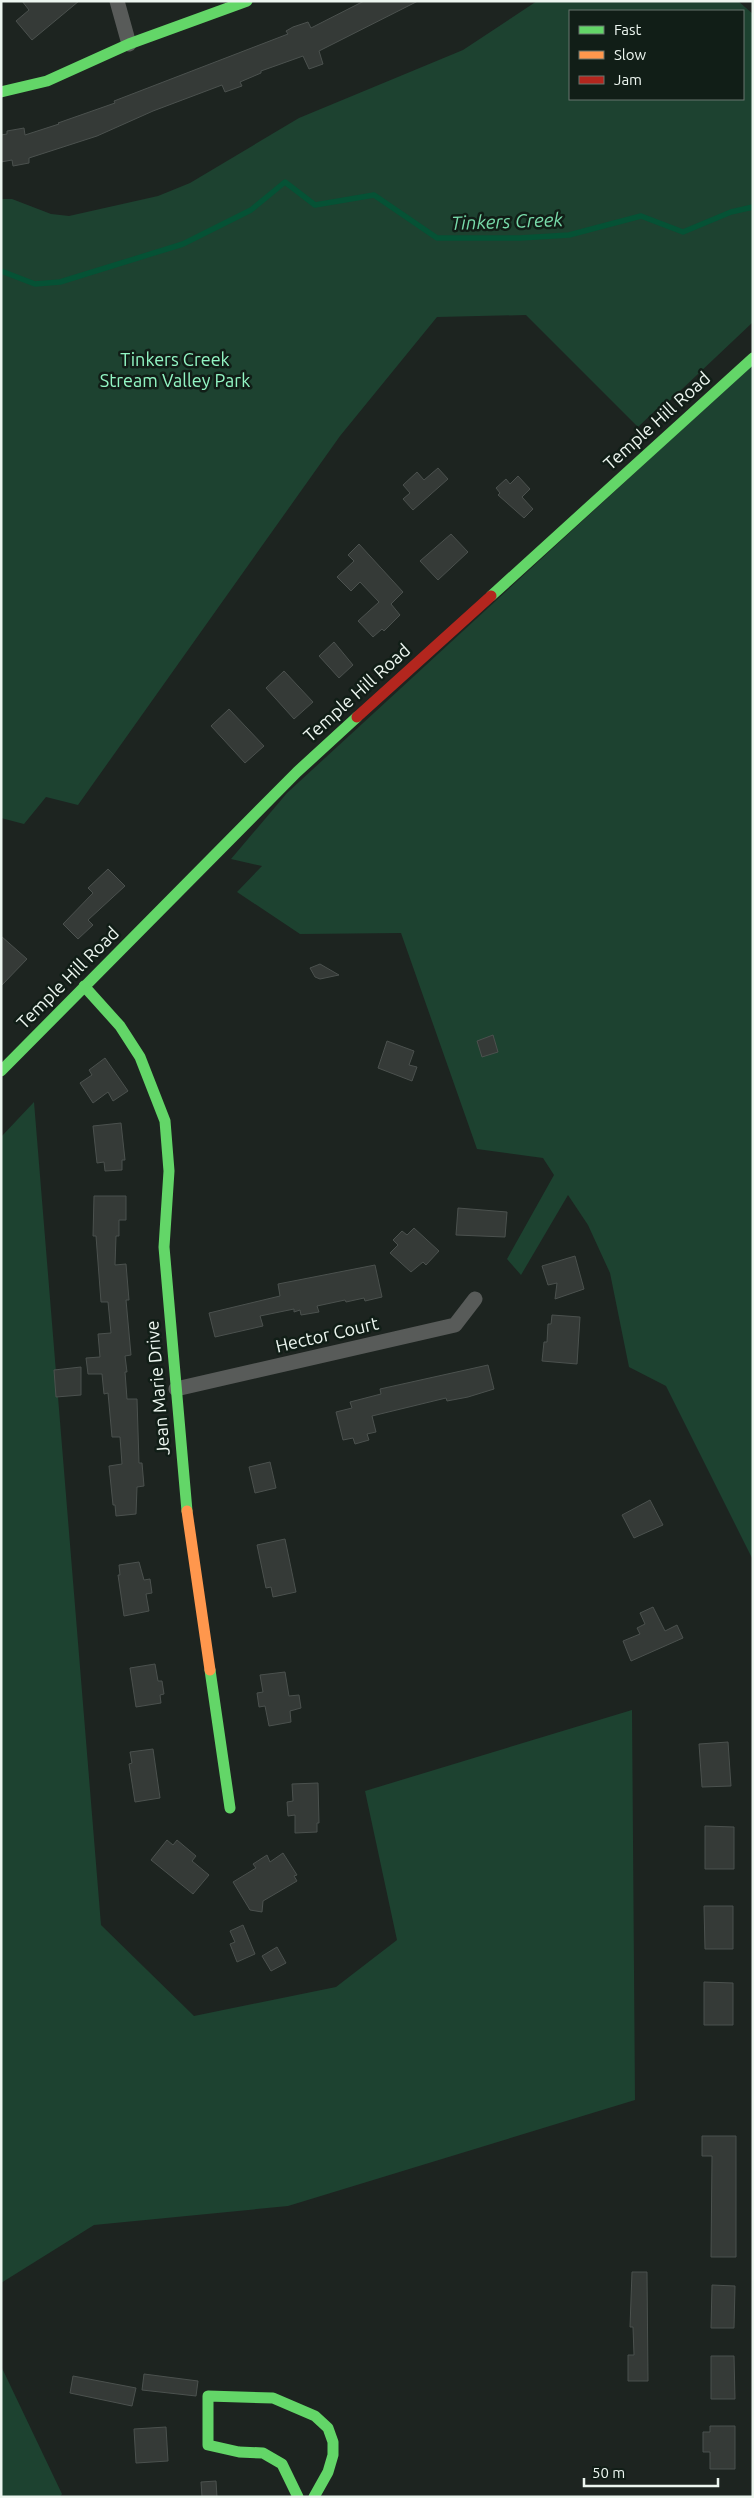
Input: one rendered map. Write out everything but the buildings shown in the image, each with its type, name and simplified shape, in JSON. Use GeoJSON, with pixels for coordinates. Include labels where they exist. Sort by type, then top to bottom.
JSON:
{"type":"FeatureCollection","features":[{"type":"Feature","properties":{"kind":"street"},"geometry":{"type":"LineString","coordinates":[[117,1],[129,44]]}},
{"type":"Feature","properties":{"kind":"street"},"geometry":{"type":"LineString","coordinates":[[1,92],[47,80],[129,44],[247,1]]}},
{"type":"Feature","properties":{"kind":"street","name":"Temple Hill Road"},"geometry":{"type":"LineString","coordinates":[[1,1071],[297,772],[753,358]]}},
{"type":"Feature","properties":{"kind":"street","name":"Jean Marie Drive"},"geometry":{"type":"LineString","coordinates":[[84,986],[120,1026],[140,1057],[165,1121],[169,1172],[164,1247],[186,1515],[230,1808]]}},
{"type":"Feature","properties":{"kind":"street","name":"Hector Court"},"geometry":{"type":"LineString","coordinates":[[176,1389],[455,1325],[476,1299]]}},
{"type":"Feature","properties":{"kind":"street"},"geometry":{"type":"LineString","coordinates":[[298,2497],[282,2464],[263,2453],[239,2452],[208,2444],[208,2396],[273,2398],[315,2416],[328,2428],[333,2442],[333,2455],[328,2472],[314,2497]]}},
{"type":"Feature","properties":{"kind":"green space","name":"Tinkers Creek Stream Valley Park"},"geometry":{"type":"Polygon","coordinates":[[[537,1],[738,1],[753,14],[753,322],[661,409],[659,407],[638,427],[526,315],[437,317],[340,436],[78,805],[46,797],[24,824],[1,818],[1,199],[12,199],[51,214],[69,216],[158,196],[190,183],[299,118],[463,50],[537,1]]]}},
{"type":"Feature","properties":{"kind":"green space"},"geometry":{"type":"Polygon","coordinates":[[[753,364],[753,1560],[666,1386],[629,1367],[610,1273],[588,1225],[568,1195],[521,1275],[507,1259],[554,1175],[543,1158],[477,1149],[401,933],[300,934],[237,892],[262,866],[231,859],[287,793],[753,364]]]}},
{"type":"Feature","properties":{"kind":"green space"},"geometry":{"type":"Polygon","coordinates":[[[34,1102],[101,1925],[194,2016],[336,1987],[397,1940],[365,1791],[632,1710],[635,2100],[288,2206],[94,2225],[1,2283],[1,1137],[34,1102]]]}},
{"type":"Feature","properties":{"kind":"green space"},"geometry":{"type":"Polygon","coordinates":[[[1,2366],[62,2494],[60,2497],[1,2497],[1,2366]]]}},
{"type":"Feature","properties":{"kind":"waterway","name":"Tinkers Creek"},"geometry":{"type":"LineString","coordinates":[[1,271],[35,284],[60,282],[183,244],[251,210],[285,182],[315,205],[374,195],[437,238],[520,238],[569,235],[641,216],[683,232],[731,212],[753,207]]}},
{"type":"Feature","properties":{"kind":"traffic: fast"},"geometry":{"type":"LineString","coordinates":[[1,92],[47,81],[129,44],[247,1]]}},
{"type":"Feature","properties":{"kind":"traffic: fast"},"geometry":{"type":"LineString","coordinates":[[491,596],[753,358]]}},
{"type":"Feature","properties":{"kind":"traffic: fast"},"geometry":{"type":"LineString","coordinates":[[1,1071],[297,772],[357,717]]}},
{"type":"Feature","properties":{"kind":"traffic: fast"},"geometry":{"type":"LineString","coordinates":[[84,986],[120,1026],[140,1057],[165,1121],[169,1171],[164,1247],[187,1511]]}},
{"type":"Feature","properties":{"kind":"traffic: fast"},"geometry":{"type":"LineString","coordinates":[[210,1670],[230,1808]]}},
{"type":"Feature","properties":{"kind":"traffic: fast"},"geometry":{"type":"LineString","coordinates":[[298,2497],[282,2464],[263,2453],[239,2452],[208,2445],[208,2396],[273,2398],[315,2416],[328,2428],[333,2442],[333,2455],[328,2472],[314,2497]]}},
{"type":"Feature","properties":{"kind":"traffic: slow"},"geometry":{"type":"LineString","coordinates":[[187,1511],[210,1670]]}},
{"type":"Feature","properties":{"kind":"traffic: jam"},"geometry":{"type":"LineString","coordinates":[[357,717],[491,596]]}}]}
